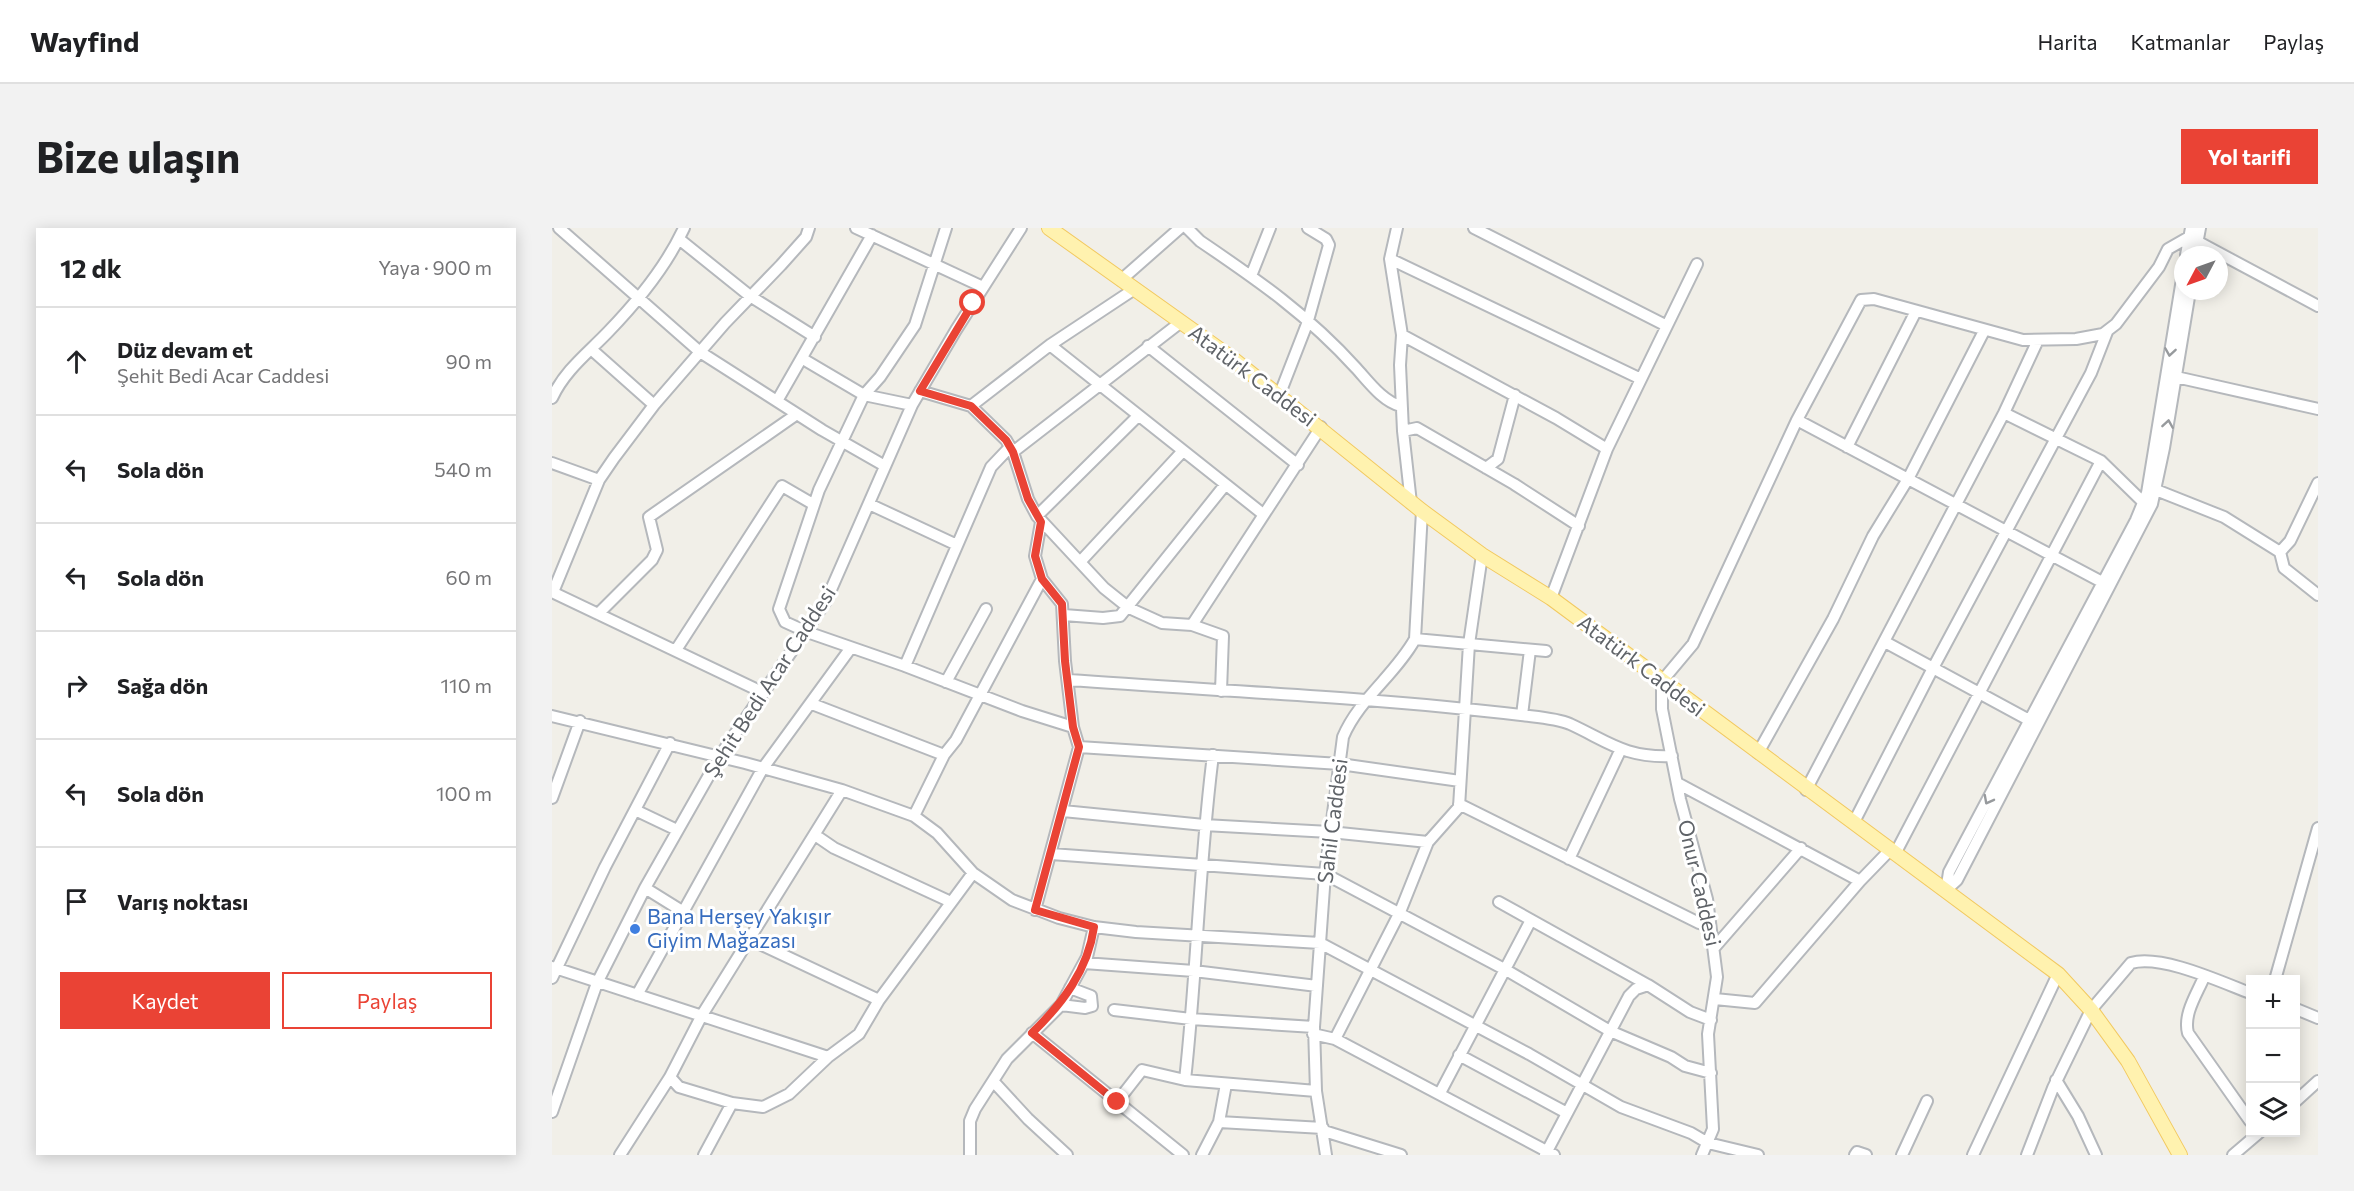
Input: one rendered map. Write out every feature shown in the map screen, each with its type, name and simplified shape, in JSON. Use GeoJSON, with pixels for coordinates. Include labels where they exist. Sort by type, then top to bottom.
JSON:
{"type":"FeatureCollection","features":[{"type":"Feature","properties":{"kind":"main road","name":"Atatürk Caddesi"},"geometry":{"type":"LineString","coordinates":[[1049,228],[1181,322],[1279,396],[1417,507],[1482,555],[1551,598],[1806,790],[1894,851],[2058,974],[2091,1010],[2128,1061],[2180,1155]]}},
{"type":"Feature","properties":{"kind":"street"},"geometry":{"type":"LineString","coordinates":[[559,228],[700,352],[796,414],[885,466]]}},
{"type":"Feature","properties":{"kind":"street"},"geometry":{"type":"LineString","coordinates":[[764,693],[553,592],[599,480],[654,405],[750,296],[806,237],[809,228]]}},
{"type":"Feature","properties":{"kind":"street"},"geometry":{"type":"LineString","coordinates":[[856,228],[983,287]]}},
{"type":"Feature","properties":{"kind":"street"},"geometry":{"type":"LineString","coordinates":[[946,228],[915,325],[880,377],[864,395],[841,441],[813,504],[778,604],[785,622],[807,633],[1073,727]]}},
{"type":"Feature","properties":{"kind":"street","name":"Şehit Bedi Acar Caddesi"},"geometry":{"type":"LineString","coordinates":[[552,1112],[597,983],[645,888],[720,756],[807,633],[837,580],[912,405],[1021,228]]}},
{"type":"Feature","properties":{"kind":"street"},"geometry":{"type":"LineString","coordinates":[[1121,280],[1180,228]]}},
{"type":"Feature","properties":{"kind":"street"},"geometry":{"type":"LineString","coordinates":[[1187,228],[1200,242],[1308,318],[1369,382],[1385,397],[1401,406]]}},
{"type":"Feature","properties":{"kind":"street"},"geometry":{"type":"LineString","coordinates":[[1251,276],[1270,228]]}},
{"type":"Feature","properties":{"kind":"street"},"geometry":{"type":"LineString","coordinates":[[1279,396],[1308,318],[1329,245],[1326,239],[1308,228]]}},
{"type":"Feature","properties":{"kind":"street"},"geometry":{"type":"LineString","coordinates":[[1326,239],[1333,228]]}},
{"type":"Feature","properties":{"kind":"street"},"geometry":{"type":"LineString","coordinates":[[1397,228],[1390,259],[1402,335],[1403,431],[1417,507],[1415,639],[1546,651]]}},
{"type":"Feature","properties":{"kind":"street"},"geometry":{"type":"LineString","coordinates":[[1474,228],[1665,326]]}},
{"type":"Feature","properties":{"kind":"street"},"geometry":{"type":"LineString","coordinates":[[1854,822],[1933,668],[2091,373],[2107,332],[2116,324],[2159,267],[2168,249],[2192,236],[2200,228]]}},
{"type":"Feature","properties":{"kind":"street"},"geometry":{"type":"LineString","coordinates":[[552,398],[564,376],[638,298],[682,233],[750,296],[815,338]]}},
{"type":"Feature","properties":{"kind":"street"},"geometry":{"type":"LineString","coordinates":[[777,401],[872,235]]}},
{"type":"Feature","properties":{"kind":"street"},"geometry":{"type":"LineString","coordinates":[[2192,236],[2318,306]]}},
{"type":"Feature","properties":{"kind":"street"},"geometry":{"type":"LineString","coordinates":[[1390,259],[1641,379]]}},
{"type":"Feature","properties":{"kind":"street"},"geometry":{"type":"LineString","coordinates":[[1551,598],[1607,449],[1697,264]]}},
{"type":"Feature","properties":{"kind":"street"},"geometry":{"type":"LineString","coordinates":[[971,406],[1050,345],[1133,290]]}},
{"type":"Feature","properties":{"kind":"street"},"geometry":{"type":"LineString","coordinates":[[1662,681],[1693,644],[1797,420],[1860,300],[1874,299],[1984,331],[2038,340],[2076,339],[2107,332]]}},
{"type":"Feature","properties":{"kind":"street"},"geometry":{"type":"LineString","coordinates":[[1946,891],[1949,872],[2143,502],[2155,446],[2179,300]]}},
{"type":"Feature","properties":{"kind":"street"},"geometry":{"type":"LineString","coordinates":[[1946,891],[1962,871],[2146,517],[2156,490],[2189,300]]}},
{"type":"Feature","properties":{"kind":"street"},"geometry":{"type":"LineString","coordinates":[[1847,447],[1916,311]]}},
{"type":"Feature","properties":{"kind":"street"},"geometry":{"type":"LineString","coordinates":[[905,666],[992,467],[1097,384],[1181,322]]}},
{"type":"Feature","properties":{"kind":"street"},"geometry":{"type":"LineString","coordinates":[[1758,753],[1833,619],[1874,536],[1908,479],[1984,331]]}},
{"type":"Feature","properties":{"kind":"street"},"geometry":{"type":"LineString","coordinates":[[1402,335],[1515,395],[1607,449]]}},
{"type":"Feature","properties":{"kind":"street"},"geometry":{"type":"LineString","coordinates":[[1806,790],[2004,413],[2038,340]]}},
{"type":"Feature","properties":{"kind":"street"},"geometry":{"type":"LineString","coordinates":[[1050,345],[1137,417],[1263,514]]}},
{"type":"Feature","properties":{"kind":"street"},"geometry":{"type":"LineString","coordinates":[[1148,346],[1298,465]]}},
{"type":"Feature","properties":{"kind":"street"},"geometry":{"type":"LineString","coordinates":[[591,349],[654,405]]}},
{"type":"Feature","properties":{"kind":"street"},"geometry":{"type":"LineString","coordinates":[[803,359],[864,395],[912,405]]}},
{"type":"Feature","properties":{"kind":"street"},"geometry":{"type":"LineString","coordinates":[[2176,377],[2318,409]]}},
{"type":"Feature","properties":{"kind":"street"},"geometry":{"type":"LineString","coordinates":[[920,391],[971,406],[1012,450],[1028,499],[1039,519],[1104,588],[1129,608],[1162,623],[1192,625],[1223,636],[1221,691]]}},
{"type":"Feature","properties":{"kind":"street"},"geometry":{"type":"LineString","coordinates":[[1486,468],[1497,459],[1515,395]]}},
{"type":"Feature","properties":{"kind":"street"},"geometry":{"type":"LineString","coordinates":[[2004,413],[2101,461],[2143,502]]}},
{"type":"Feature","properties":{"kind":"street"},"geometry":{"type":"LineString","coordinates":[[598,614],[652,560],[657,550],[649,517],[796,414]]}},
{"type":"Feature","properties":{"kind":"street"},"geometry":{"type":"LineString","coordinates":[[1035,910],[1079,747],[1073,727],[1062,604],[1042,579],[1035,556],[1039,519],[1137,417]]}},
{"type":"Feature","properties":{"kind":"street"},"geometry":{"type":"LineString","coordinates":[[1797,420],[2008,530],[2102,582]]}},
{"type":"Feature","properties":{"kind":"street"},"geometry":{"type":"LineString","coordinates":[[1192,625],[1321,428]]}},
{"type":"Feature","properties":{"kind":"street"},"geometry":{"type":"LineString","coordinates":[[1403,431],[1417,428],[1579,526]]}},
{"type":"Feature","properties":{"kind":"street"},"geometry":{"type":"LineString","coordinates":[[1080,562],[1182,452]]}},
{"type":"Feature","properties":{"kind":"street"},"geometry":{"type":"LineString","coordinates":[[1715,999],[1755,1003],[1860,881],[1894,851],[1981,693],[2101,461]]}},
{"type":"Feature","properties":{"kind":"street"},"geometry":{"type":"LineString","coordinates":[[552,463],[599,480]]}},
{"type":"Feature","properties":{"kind":"street"},"geometry":{"type":"LineString","coordinates":[[2280,552],[2290,541],[2318,483]]}},
{"type":"Feature","properties":{"kind":"street"},"geometry":{"type":"LineString","coordinates":[[1064,615],[1103,618],[1120,616],[1129,608],[1225,485]]}},
{"type":"Feature","properties":{"kind":"street"},"geometry":{"type":"LineString","coordinates":[[676,650],[768,503],[782,486],[813,504]]}},
{"type":"Feature","properties":{"kind":"street"},"geometry":{"type":"LineString","coordinates":[[2156,490],[2224,517],[2280,552],[2284,568],[2318,595]]}},
{"type":"Feature","properties":{"kind":"street"},"geometry":{"type":"LineString","coordinates":[[869,504],[957,545]]}},
{"type":"Feature","properties":{"kind":"street"},"geometry":{"type":"LineString","coordinates":[[1335,1039],[1400,912],[1428,842],[1459,804],[1469,644],[1482,555]]}},
{"type":"Feature","properties":{"kind":"street"},"geometry":{"type":"LineString","coordinates":[[914,816],[944,755],[956,740],[1042,579]]}},
{"type":"Feature","properties":{"kind":"street"},"geometry":{"type":"LineString","coordinates":[[946,682],[986,609]]}},
{"type":"Feature","properties":{"kind":"street","name":"Sahil Caddesi"},"geometry":{"type":"LineString","coordinates":[[1326,1155],[1324,1129],[1316,1091],[1313,1030],[1325,874],[1343,737],[1350,721],[1364,701],[1408,653],[1415,639]]}},
{"type":"Feature","properties":{"kind":"street"},"geometry":{"type":"LineString","coordinates":[[1885,642],[2029,720]]}},
{"type":"Feature","properties":{"kind":"street"},"geometry":{"type":"LineString","coordinates":[[637,995],[763,768],[850,650]]}},
{"type":"Feature","properties":{"kind":"street"},"geometry":{"type":"LineString","coordinates":[[1522,716],[1530,650]]}},
{"type":"Feature","properties":{"kind":"street"},"geometry":{"type":"LineString","coordinates":[[1069,680],[1364,701],[1522,716],[1568,723],[1620,750],[1642,755],[1672,756]]}},
{"type":"Feature","properties":{"kind":"street","name":"Onur Caddesi"},"geometry":{"type":"LineString","coordinates":[[1662,681],[1662,709],[1687,828],[1707,899],[1717,977],[1708,1034],[1713,1129],[1702,1155]]}},
{"type":"Feature","properties":{"kind":"street"},"geometry":{"type":"LineString","coordinates":[[812,704],[944,755]]}},
{"type":"Feature","properties":{"kind":"street"},"geometry":{"type":"LineString","coordinates":[[552,716],[720,756],[842,790],[914,816],[937,833],[973,873],[1012,900],[1035,910],[1094,927],[1320,943],[1621,1107],[1691,1133],[1708,1143],[1758,1155]]}},
{"type":"Feature","properties":{"kind":"street"},"geometry":{"type":"LineString","coordinates":[[552,798],[580,722]]}},
{"type":"Feature","properties":{"kind":"street"},"geometry":{"type":"LineString","coordinates":[[670,743],[553,971],[702,1015],[828,1057]]}},
{"type":"Feature","properties":{"kind":"street"},"geometry":{"type":"LineString","coordinates":[[1079,747],[1340,764],[1460,781]]}},
{"type":"Feature","properties":{"kind":"street"},"geometry":{"type":"LineString","coordinates":[[1569,859],[1620,750]]}},
{"type":"Feature","properties":{"kind":"street"},"geometry":{"type":"LineString","coordinates":[[1185,1080],[1198,936],[1204,825],[1213,755]]}},
{"type":"Feature","properties":{"kind":"street"},"geometry":{"type":"LineString","coordinates":[[1679,784],[1860,881]]}},
{"type":"Feature","properties":{"kind":"street"},"geometry":{"type":"LineString","coordinates":[[620,1155],[670,1077],[702,1015],[842,790]]}},
{"type":"Feature","properties":{"kind":"street"},"geometry":{"type":"LineString","coordinates":[[1459,804],[1699,923],[1710,926]]}},
{"type":"Feature","properties":{"kind":"street"},"geometry":{"type":"LineString","coordinates":[[634,810],[677,830]]}},
{"type":"Feature","properties":{"kind":"street"},"geometry":{"type":"LineString","coordinates":[[1063,811],[1204,825],[1330,831],[1428,842]]}},
{"type":"Feature","properties":{"kind":"street"},"geometry":{"type":"LineString","coordinates":[[2276,975],[2318,828]]}},
{"type":"Feature","properties":{"kind":"street"},"geometry":{"type":"LineString","coordinates":[[814,835],[834,848],[951,902]]}},
{"type":"Feature","properties":{"kind":"street"},"geometry":{"type":"LineString","coordinates":[[1714,948],[1801,848]]}},
{"type":"Feature","properties":{"kind":"street"},"geometry":{"type":"LineString","coordinates":[[1051,854],[1325,874],[1506,970],[1610,1030],[1671,1057],[1685,1066],[1711,1073]]}},
{"type":"Feature","properties":{"kind":"street"},"geometry":{"type":"LineString","coordinates":[[670,1077],[679,1087],[732,1103],[763,1107],[789,1094],[828,1057],[859,1034],[879,1000],[973,873]]}},
{"type":"Feature","properties":{"kind":"street"},"geometry":{"type":"LineString","coordinates":[[645,888],[682,911]]}},
{"type":"Feature","properties":{"kind":"street"},"geometry":{"type":"LineString","coordinates":[[1499,902],[1648,985],[1690,1012],[1711,1020]]}},
{"type":"Feature","properties":{"kind":"street"},"geometry":{"type":"LineString","coordinates":[[1440,1094],[1531,920]]}},
{"type":"Feature","properties":{"kind":"street"},"geometry":{"type":"LineString","coordinates":[[970,1155],[970,1121],[1007,1059],[1061,1005],[1092,945],[1094,927]]}},
{"type":"Feature","properties":{"kind":"street"},"geometry":{"type":"LineString","coordinates":[[749,939],[879,1000]]}},
{"type":"Feature","properties":{"kind":"street"},"geometry":{"type":"LineString","coordinates":[[2030,1153],[2056,1080],[2091,1010],[2131,963],[2141,960],[2205,977],[2246,992]]}},
{"type":"Feature","properties":{"kind":"street"},"geometry":{"type":"LineString","coordinates":[[1084,963],[1194,971],[1317,986]]}},
{"type":"Feature","properties":{"kind":"street"},"geometry":{"type":"LineString","coordinates":[[1973,1155],[2058,974]]}},
{"type":"Feature","properties":{"kind":"street"},"geometry":{"type":"LineString","coordinates":[[2205,977],[2188,1013],[2186,1024],[2188,1033],[2246,1115]]}},
{"type":"Feature","properties":{"kind":"street"},"geometry":{"type":"LineString","coordinates":[[1114,1010],[1191,1020],[1313,1030],[1335,1039],[1440,1094],[1548,1154],[1629,996],[1636,989],[1648,985]]}},
{"type":"Feature","properties":{"kind":"street"},"geometry":{"type":"LineString","coordinates":[[1061,1005],[1085,1008],[1092,1006],[1091,996],[1070,988]]}},
{"type":"Feature","properties":{"kind":"street"},"geometry":{"type":"LineString","coordinates":[[2300,1011],[2318,1018]]}},
{"type":"Feature","properties":{"kind":"street"},"geometry":{"type":"LineString","coordinates":[[1032,1033],[1183,1155]]}},
{"type":"Feature","properties":{"kind":"street"},"geometry":{"type":"LineString","coordinates":[[1460,1055],[1567,1113]]}},
{"type":"Feature","properties":{"kind":"street"},"geometry":{"type":"LineString","coordinates":[[1117,1102],[1142,1070],[1185,1080],[1316,1091]]}},
{"type":"Feature","properties":{"kind":"street"},"geometry":{"type":"LineString","coordinates":[[2056,1080],[2078,1116],[2096,1155]]}},
{"type":"Feature","properties":{"kind":"street"},"geometry":{"type":"LineString","coordinates":[[993,1081],[1028,1119],[1067,1155]]}},
{"type":"Feature","properties":{"kind":"street"},"geometry":{"type":"LineString","coordinates":[[2300,1097],[2318,1081]]}},
{"type":"Feature","properties":{"kind":"street"},"geometry":{"type":"LineString","coordinates":[[1202,1155],[1219,1122],[1226,1084]]}},
{"type":"Feature","properties":{"kind":"street"},"geometry":{"type":"LineString","coordinates":[[1902,1155],[1927,1101]]}},
{"type":"Feature","properties":{"kind":"street"},"geometry":{"type":"LineString","coordinates":[[704,1155],[732,1103]]}},
{"type":"Feature","properties":{"kind":"street"},"geometry":{"type":"LineString","coordinates":[[1219,1122],[1324,1129],[1401,1155]]}},
{"type":"Feature","properties":{"kind":"street"},"geometry":{"type":"LineString","coordinates":[[2233,1155],[2254,1137]]}},
{"type":"Feature","properties":{"kind":"street"},"geometry":{"type":"LineString","coordinates":[[1855,1155],[1857,1152],[1866,1155]]}},
{"type":"Feature","properties":{"kind":"place","name":"Bana Herşey Yakışır Giyim Mağazası"},"geometry":{"type":"Point","coordinates":[635,929]}},
{"type":"Feature","properties":{"kind":"route"},"geometry":{"type":"LineString","coordinates":[[973,303],[920,391],[971,406],[1006,440],[1013,452],[1028,499],[1041,522],[1035,556],[1042,579],[1062,604],[1065,661],[1073,727],[1079,747],[1035,910],[1094,927],[1092,945],[1087,957],[1061,1005],[1032,1033],[1117,1102]]}}]}
